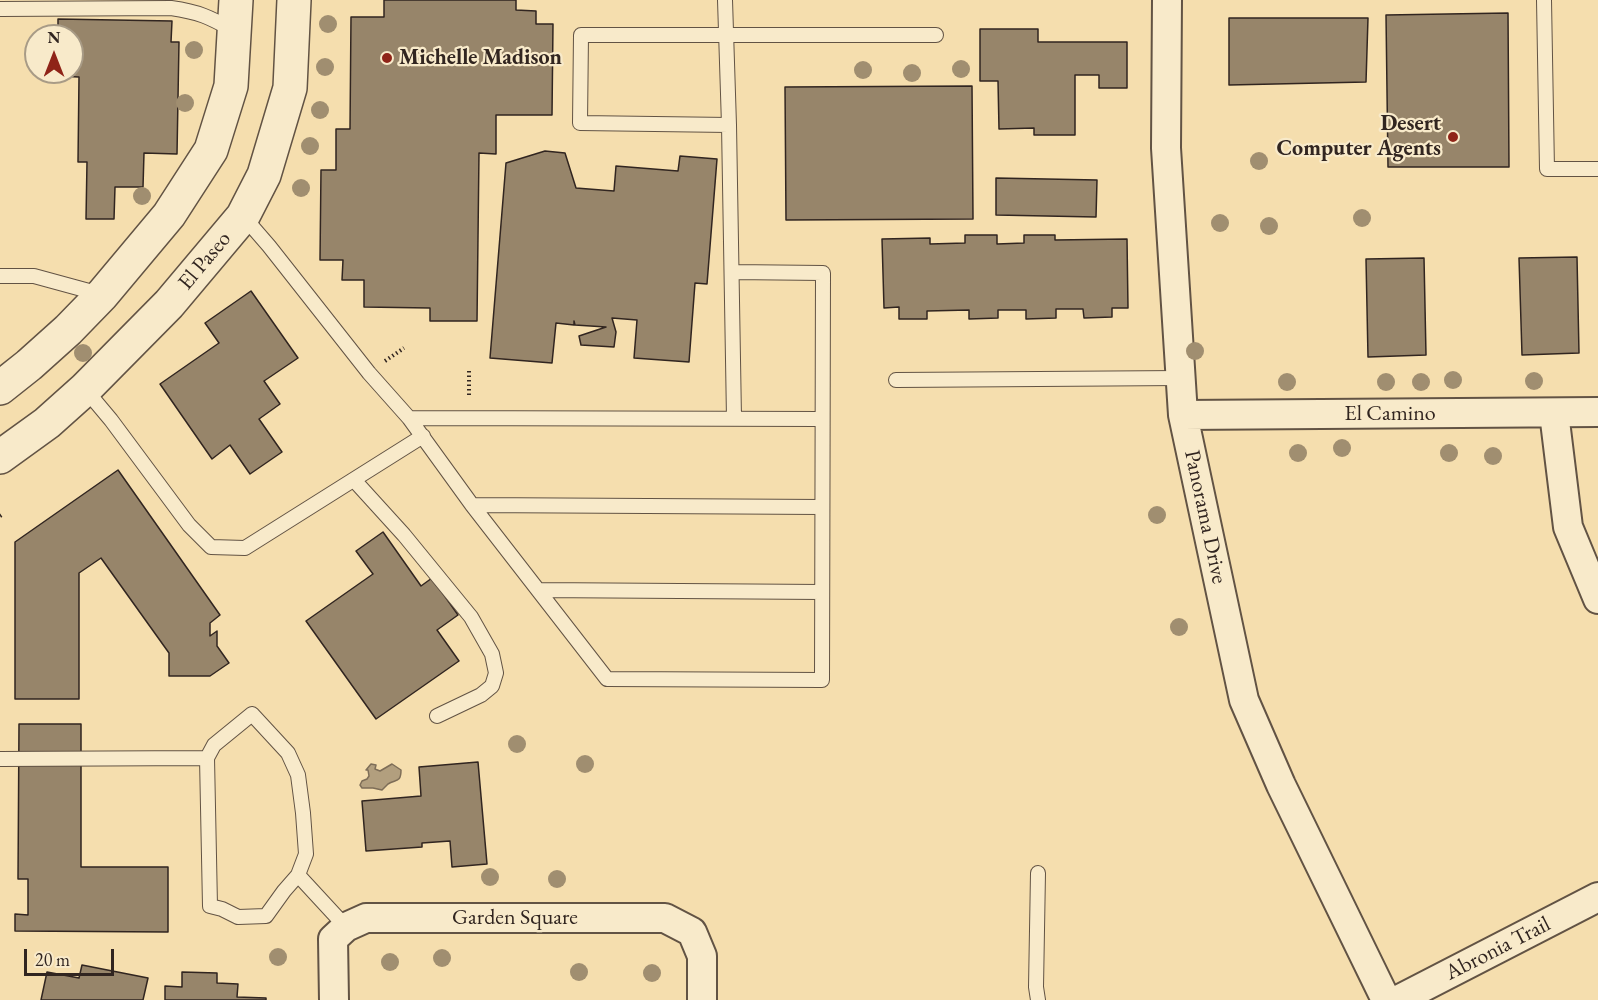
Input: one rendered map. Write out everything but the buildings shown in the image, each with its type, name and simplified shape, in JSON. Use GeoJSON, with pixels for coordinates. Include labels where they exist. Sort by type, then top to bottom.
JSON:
{"type":"FeatureCollection","features":[{"type":"Feature","properties":{"kind":"street","name":"El Paseo"},"geometry":{"type":"LineString","coordinates":[[0,457],[47,423],[85,389],[169,304],[243,216],[264,175],[290,88],[294,0]]}},
{"type":"Feature","properties":{"kind":"street","name":"Panorama Drive"},"geometry":{"type":"LineString","coordinates":[[1167,0],[1166,148],[1183,415],[1244,700],[1281,785],[1386,1000]]}},
{"type":"Feature","properties":{"kind":"street"},"geometry":{"type":"LineString","coordinates":[[0,388],[68,330],[102,295],[170,215],[211,150],[231,86],[235,15]]}},
{"type":"Feature","properties":{"kind":"street","name":"El Camino"},"geometry":{"type":"LineString","coordinates":[[1183,415],[1598,412]]}},
{"type":"Feature","properties":{"kind":"street"},"geometry":{"type":"LineString","coordinates":[[1554,413],[1568,527],[1598,599]]}},
{"type":"Feature","properties":{"kind":"street","name":"Abronia Trail"},"geometry":{"type":"LineString","coordinates":[[1398,1000],[1598,897]]}},
{"type":"Feature","properties":{"kind":"street","name":"Garden Square"},"geometry":{"type":"LineString","coordinates":[[346,927],[366,918],[665,918],[692,932],[702,956],[702,1000]]}},
{"type":"Feature","properties":{"kind":"street"},"geometry":{"type":"LineString","coordinates":[[334,1000],[333,939],[346,927]]}},
{"type":"Feature","properties":{"kind":"lane"},"geometry":{"type":"LineString","coordinates":[[725,0],[734,418]]}},
{"type":"Feature","properties":{"kind":"lane"},"geometry":{"type":"LineString","coordinates":[[1544,0],[1547,169],[1598,169]]}},
{"type":"Feature","properties":{"kind":"lane"},"geometry":{"type":"LineString","coordinates":[[0,9],[171,8],[208,16],[235,15]]}},
{"type":"Feature","properties":{"kind":"lane"},"geometry":{"type":"LineString","coordinates":[[729,125],[580,123],[581,35],[936,35]]}},
{"type":"Feature","properties":{"kind":"lane"},"geometry":{"type":"LineString","coordinates":[[243,216],[369,373],[409,418],[472,505],[607,679],[822,680],[823,273],[732,272]]}},
{"type":"Feature","properties":{"kind":"lane"},"geometry":{"type":"LineString","coordinates":[[0,276],[34,276],[102,295]]}},
{"type":"Feature","properties":{"kind":"lane"},"geometry":{"type":"LineString","coordinates":[[896,380],[1181,378]]}},
{"type":"Feature","properties":{"kind":"lane"},"geometry":{"type":"LineString","coordinates":[[85,389],[111,420],[189,525],[211,547],[245,548],[423,436]]}},
{"type":"Feature","properties":{"kind":"lane"},"geometry":{"type":"LineString","coordinates":[[409,418],[822,418]]}},
{"type":"Feature","properties":{"kind":"lane"},"geometry":{"type":"LineString","coordinates":[[354,480],[404,535],[471,617],[492,654],[496,673],[492,686],[481,695],[437,716]]}},
{"type":"Feature","properties":{"kind":"lane"},"geometry":{"type":"LineString","coordinates":[[472,505],[822,507]]}},
{"type":"Feature","properties":{"kind":"lane"},"geometry":{"type":"LineString","coordinates":[[538,590],[822,592]]}},
{"type":"Feature","properties":{"kind":"lane"},"geometry":{"type":"LineString","coordinates":[[252,714],[288,753],[298,775],[306,854],[298,875],[266,916],[238,917],[210,906],[207,758],[214,745],[252,714]]}},
{"type":"Feature","properties":{"kind":"lane"},"geometry":{"type":"LineString","coordinates":[[0,759],[207,758]]}},
{"type":"Feature","properties":{"kind":"lane"},"geometry":{"type":"LineString","coordinates":[[1038,873],[1036,987],[1038,1000]]}},
{"type":"Feature","properties":{"kind":"lane"},"geometry":{"type":"LineString","coordinates":[[298,875],[346,927]]}},
{"type":"Feature","properties":{"kind":"shaded area"},"geometry":{"type":"Polygon","coordinates":[[[371,764],[376,765],[375,769],[380,771],[392,764],[401,770],[400,777],[382,790],[362,788],[360,785],[369,776],[366,770],[371,764]]]}},
{"type":"Feature","properties":{"kind":"place","name":"Michelle Madison"},"geometry":{"type":"Point","coordinates":[387,58]}},
{"type":"Feature","properties":{"kind":"place","name":"Desert Computer Agents"},"geometry":{"type":"Point","coordinates":[1453,137]}}]}
